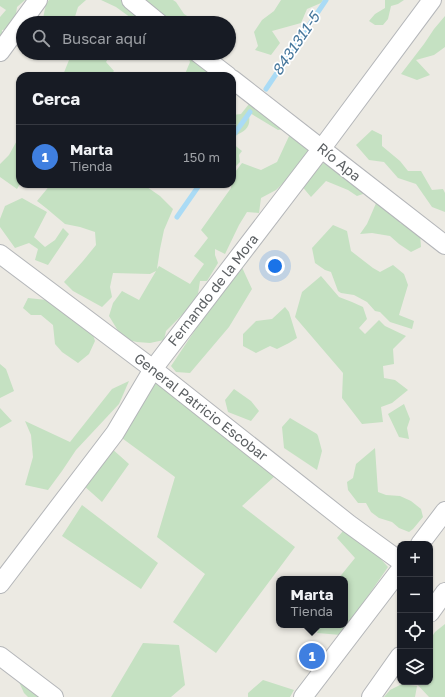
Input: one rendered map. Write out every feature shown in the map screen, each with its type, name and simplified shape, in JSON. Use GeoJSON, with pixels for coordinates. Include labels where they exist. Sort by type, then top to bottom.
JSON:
{"type":"FeatureCollection","features":[{"type":"Feature","properties":{"kind":"street"},"geometry":{"type":"LineString","coordinates":[[26,16],[38,0]]}},
{"type":"Feature","properties":{"kind":"street"},"geometry":{"type":"LineString","coordinates":[[131,0],[151,16]]}},
{"type":"Feature","properties":{"kind":"street","name":"Fernando de la Mora"},"geometry":{"type":"LineString","coordinates":[[0,584],[115,433],[153,369],[322,148],[432,0]]}},
{"type":"Feature","properties":{"kind":"street"},"geometry":{"type":"LineString","coordinates":[[0,52],[16,30]]}},
{"type":"Feature","properties":{"kind":"street"},"geometry":{"type":"LineString","coordinates":[[207,60],[223,72]]}},
{"type":"Feature","properties":{"kind":"street","name":"Río Apa"},"geometry":{"type":"LineString","coordinates":[[236,82],[445,245]]}},
{"type":"Feature","properties":{"kind":"street","name":"General Patricio Escobar"},"geometry":{"type":"LineString","coordinates":[[0,254],[153,369],[349,524],[397,559]]}},
{"type":"Feature","properties":{"kind":"street"},"geometry":{"type":"LineString","coordinates":[[422,541],[445,511]]}},
{"type":"Feature","properties":{"kind":"street"},"geometry":{"type":"LineString","coordinates":[[304,697],[397,574]]}},
{"type":"Feature","properties":{"kind":"street"},"geometry":{"type":"LineString","coordinates":[[433,609],[445,592]]}},
{"type":"Feature","properties":{"kind":"street"},"geometry":{"type":"LineString","coordinates":[[0,656],[54,697]]}},
{"type":"Feature","properties":{"kind":"street"},"geometry":{"type":"LineString","coordinates":[[371,697],[397,660]]}},
{"type":"Feature","properties":{"kind":"green space"},"geometry":{"type":"Polygon","coordinates":[[[0,0],[25,0],[17,7],[14,29],[2,30],[3,40],[0,46],[0,17],[6,10],[0,6],[0,0]]]}},
{"type":"Feature","properties":{"kind":"green space"},"geometry":{"type":"Polygon","coordinates":[[[49,0],[86,0],[78,7],[75,16],[43,16],[46,4],[49,0]]]}},
{"type":"Feature","properties":{"kind":"green space"},"geometry":{"type":"Polygon","coordinates":[[[101,0],[138,0],[161,16],[128,16],[116,7],[101,0]]]}},
{"type":"Feature","properties":{"kind":"green space"},"geometry":{"type":"Polygon","coordinates":[[[144,0],[173,0],[187,16],[162,16],[144,0]]]}},
{"type":"Feature","properties":{"kind":"green space"},"geometry":{"type":"Polygon","coordinates":[[[281,0],[323,0],[321,3],[307,9],[301,23],[272,31],[280,43],[271,55],[255,50],[258,46],[254,32],[262,20],[274,11],[281,0]]]}},
{"type":"Feature","properties":{"kind":"green space"},"geometry":{"type":"Polygon","coordinates":[[[385,0],[404,0],[391,6],[388,19],[383,25],[375,25],[369,21],[375,14],[385,8],[385,0]]]}},
{"type":"Feature","properties":{"kind":"green space"},"geometry":{"type":"Polygon","coordinates":[[[445,16],[445,47],[434,55],[416,60],[430,75],[417,80],[401,74],[434,29],[445,16]]]}},
{"type":"Feature","properties":{"kind":"green space"},"geometry":{"type":"Polygon","coordinates":[[[69,60],[107,60],[106,62],[114,71],[113,72],[64,72],[69,60]]]}},
{"type":"Feature","properties":{"kind":"green space"},"geometry":{"type":"Polygon","coordinates":[[[189,60],[202,60],[212,72],[186,72],[189,60]]]}},
{"type":"Feature","properties":{"kind":"green space"},"geometry":{"type":"Polygon","coordinates":[[[250,99],[288,128],[278,130],[250,113],[248,126],[236,135],[236,115],[241,114],[249,104],[250,99]]]}},
{"type":"Feature","properties":{"kind":"green space"},"geometry":{"type":"Polygon","coordinates":[[[372,130],[382,135],[382,146],[400,161],[408,171],[421,171],[432,190],[443,189],[445,193],[445,212],[432,207],[416,184],[398,178],[384,162],[369,160],[356,145],[372,130]]]}},
{"type":"Feature","properties":{"kind":"green space"},"geometry":{"type":"Polygon","coordinates":[[[290,134],[310,147],[301,166],[276,190],[261,198],[259,213],[247,212],[225,254],[215,249],[215,255],[218,263],[207,281],[200,281],[198,294],[188,309],[166,331],[164,340],[150,343],[123,339],[109,316],[113,303],[122,291],[139,300],[156,271],[150,274],[113,273],[110,287],[112,297],[102,307],[73,291],[64,282],[96,245],[95,232],[65,224],[37,201],[48,188],[148,188],[160,196],[173,209],[164,230],[157,269],[159,266],[190,284],[204,264],[194,256],[208,238],[201,230],[231,188],[236,188],[236,171],[242,163],[261,170],[277,162],[290,134]]]}},
{"type":"Feature","properties":{"kind":"green space"},"geometry":{"type":"Polygon","coordinates":[[[16,142],[17,189],[0,177],[0,164],[9,155],[16,142]]]}},
{"type":"Feature","properties":{"kind":"green space"},"geometry":{"type":"Polygon","coordinates":[[[236,146],[242,151],[239,155],[240,162],[236,166],[236,146]]]}},
{"type":"Feature","properties":{"kind":"green space"},"geometry":{"type":"Polygon","coordinates":[[[328,159],[369,183],[363,194],[357,196],[348,190],[326,181],[311,197],[300,184],[328,159]]]}},
{"type":"Feature","properties":{"kind":"green space"},"geometry":{"type":"Polygon","coordinates":[[[22,198],[47,212],[34,237],[45,247],[55,240],[63,228],[69,234],[48,265],[35,260],[38,249],[29,243],[15,248],[0,227],[0,219],[5,206],[22,198]]]}},
{"type":"Feature","properties":{"kind":"green space"},"geometry":{"type":"Polygon","coordinates":[[[377,201],[398,212],[400,223],[420,233],[421,247],[411,252],[390,236],[372,233],[360,234],[367,224],[377,201]]]}},
{"type":"Feature","properties":{"kind":"green space"},"geometry":{"type":"Polygon","coordinates":[[[333,225],[347,231],[351,251],[373,268],[380,272],[393,265],[404,274],[408,285],[399,315],[414,321],[412,329],[390,322],[380,312],[375,311],[367,302],[354,295],[341,293],[338,291],[331,272],[315,263],[312,248],[333,225]]]}},
{"type":"Feature","properties":{"kind":"green space"},"geometry":{"type":"Polygon","coordinates":[[[240,263],[252,289],[229,327],[190,373],[176,372],[171,366],[240,263]]]}},
{"type":"Feature","properties":{"kind":"green space"},"geometry":{"type":"Polygon","coordinates":[[[321,276],[339,297],[363,307],[367,319],[359,328],[365,334],[379,320],[385,326],[406,336],[393,349],[394,364],[383,366],[384,378],[395,380],[408,390],[392,403],[381,407],[383,422],[362,424],[342,398],[343,373],[295,317],[302,292],[321,276]]]}},
{"type":"Feature","properties":{"kind":"green space"},"geometry":{"type":"Polygon","coordinates":[[[28,298],[65,302],[87,317],[95,341],[89,354],[78,363],[62,352],[55,344],[53,325],[41,315],[31,315],[23,308],[28,298]]]}},
{"type":"Feature","properties":{"kind":"green space"},"geometry":{"type":"Polygon","coordinates":[[[285,307],[289,312],[297,338],[277,349],[270,346],[256,353],[243,346],[243,334],[256,321],[272,319],[285,307]]]}},
{"type":"Feature","properties":{"kind":"green space"},"geometry":{"type":"Polygon","coordinates":[[[0,364],[6,369],[14,391],[0,398],[0,364]]]}},
{"type":"Feature","properties":{"kind":"green space"},"geometry":{"type":"Polygon","coordinates":[[[129,381],[119,404],[76,450],[48,490],[25,485],[33,457],[31,435],[25,421],[70,442],[112,389],[129,381]]]}},
{"type":"Feature","properties":{"kind":"green space"},"geometry":{"type":"Polygon","coordinates":[[[154,382],[286,466],[242,506],[295,547],[216,653],[173,622],[205,574],[157,537],[175,477],[115,433],[154,382]]]}},
{"type":"Feature","properties":{"kind":"green space"},"geometry":{"type":"Polygon","coordinates":[[[234,389],[251,401],[259,411],[251,421],[228,412],[225,400],[234,389]]]}},
{"type":"Feature","properties":{"kind":"green space"},"geometry":{"type":"Polygon","coordinates":[[[404,404],[410,419],[407,428],[409,439],[399,437],[388,414],[404,404]]]}},
{"type":"Feature","properties":{"kind":"green space"},"geometry":{"type":"Polygon","coordinates":[[[0,408],[12,421],[0,428],[0,408]]]}},
{"type":"Feature","properties":{"kind":"green space"},"geometry":{"type":"Polygon","coordinates":[[[290,418],[317,434],[322,451],[317,470],[284,448],[282,427],[290,418]]]}},
{"type":"Feature","properties":{"kind":"green space"},"geometry":{"type":"Polygon","coordinates":[[[101,439],[129,464],[102,502],[74,477],[101,439]]]}},
{"type":"Feature","properties":{"kind":"green space"},"geometry":{"type":"Polygon","coordinates":[[[375,448],[378,492],[386,495],[400,496],[411,501],[421,509],[423,517],[409,532],[399,528],[392,522],[379,518],[371,512],[366,503],[358,503],[348,490],[347,482],[353,478],[356,464],[375,448]]]}},
{"type":"Feature","properties":{"kind":"green space"},"geometry":{"type":"Polygon","coordinates":[[[82,505],[158,563],[141,589],[62,536],[82,505]]]}},
{"type":"Feature","properties":{"kind":"green space"},"geometry":{"type":"Polygon","coordinates":[[[349,524],[388,567],[348,625],[348,576],[340,576],[355,558],[337,538],[349,524]]]}},
{"type":"Feature","properties":{"kind":"green space"},"geometry":{"type":"Polygon","coordinates":[[[445,624],[445,697],[429,697],[418,685],[433,685],[433,635],[445,624]]]}},
{"type":"Feature","properties":{"kind":"green space"},"geometry":{"type":"Polygon","coordinates":[[[319,628],[346,628],[341,635],[317,633],[319,628]]]}},
{"type":"Feature","properties":{"kind":"green space"},"geometry":{"type":"Polygon","coordinates":[[[143,643],[179,645],[185,685],[171,697],[111,697],[143,643]]]}},
{"type":"Feature","properties":{"kind":"green space"},"geometry":{"type":"Polygon","coordinates":[[[28,677],[45,697],[28,697],[24,693],[19,682],[28,677]]]}},
{"type":"Feature","properties":{"kind":"green space"},"geometry":{"type":"Polygon","coordinates":[[[263,680],[294,690],[290,697],[248,697],[248,693],[263,680]]]}},
{"type":"Feature","properties":{"kind":"green space"},"geometry":{"type":"Polygon","coordinates":[[[400,685],[417,686],[415,697],[384,697],[390,690],[400,685]]]}},
{"type":"Feature","properties":{"kind":"waterway","name":"8431311-5"},"geometry":{"type":"LineString","coordinates":[[266,89],[326,0]]}},
{"type":"Feature","properties":{"kind":"waterway","name":"8431311-5"},"geometry":{"type":"LineString","coordinates":[[236,131],[250,112]]}},
{"type":"Feature","properties":{"kind":"waterway","name":"8431311-5"},"geometry":{"type":"LineString","coordinates":[[177,217],[197,188]]}},
{"type":"Feature","properties":{"kind":"place","name":"Marta"},"geometry":{"type":"Point","coordinates":[312,656]}}]}
